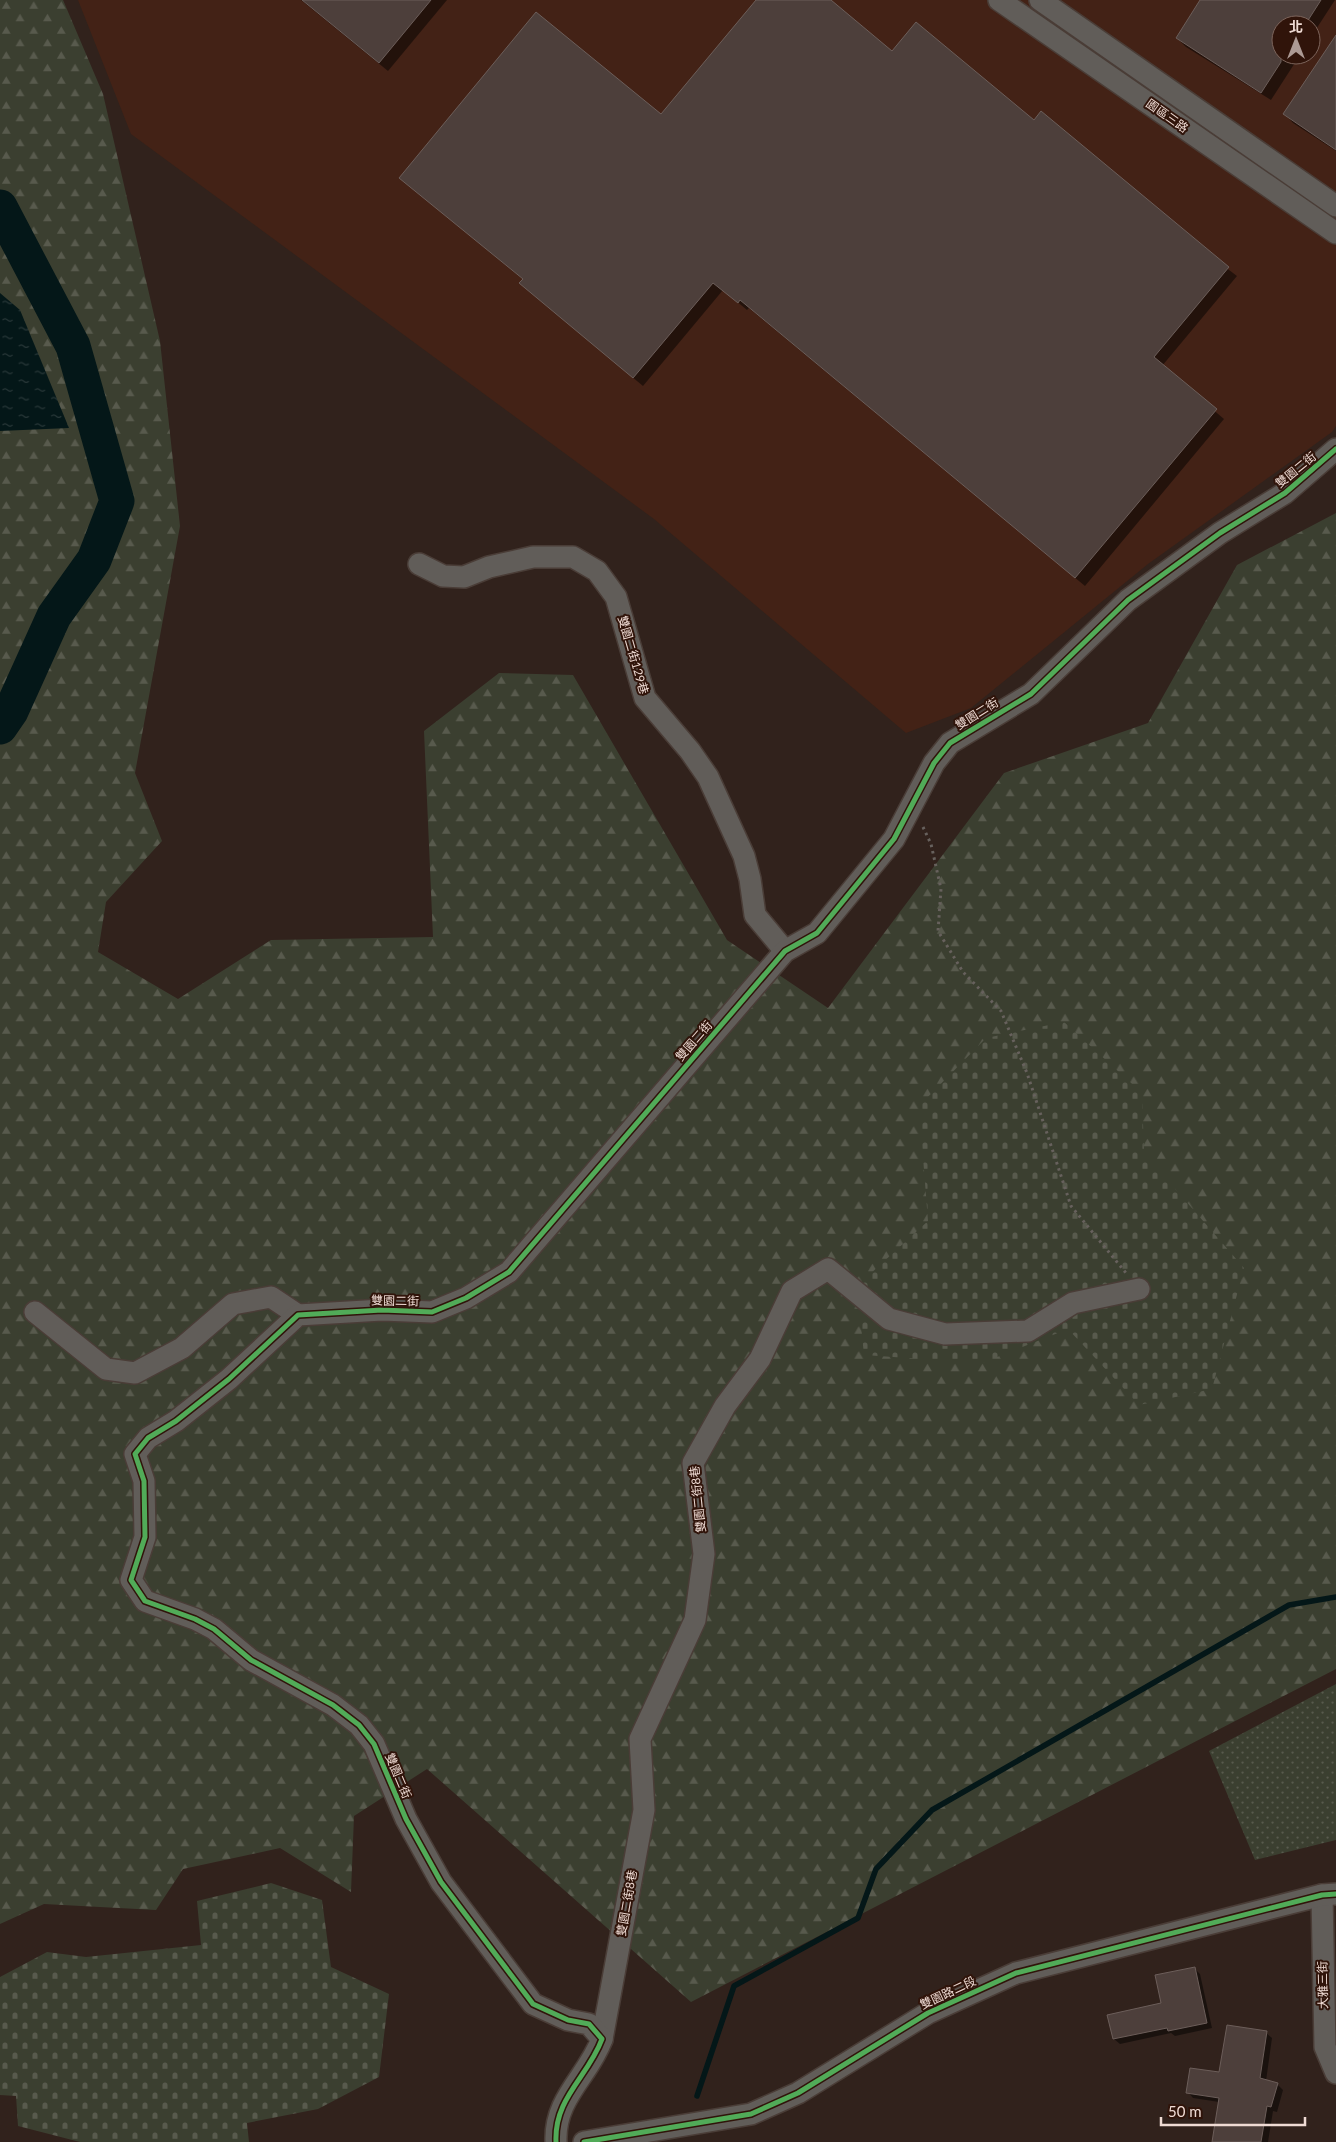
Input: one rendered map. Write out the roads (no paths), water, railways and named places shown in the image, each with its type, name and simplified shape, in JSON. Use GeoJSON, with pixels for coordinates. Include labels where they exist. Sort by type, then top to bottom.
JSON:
{"type":"FeatureCollection","features":[{"type":"Feature","properties":{"kind":"street","name":"園區三路"},"geometry":{"type":"LineString","coordinates":[[999,0],[1336,233]]}},
{"type":"Feature","properties":{"kind":"street","name":"園區三路"},"geometry":{"type":"LineString","coordinates":[[1040,0],[1336,206]]}},
{"type":"Feature","properties":{"kind":"street","name":"雙園二街"},"geometry":{"type":"LineString","coordinates":[[602,2039],[589,2024],[568,2020],[533,2004],[440,1882],[406,1818],[374,1744],[359,1724],[334,1705],[250,1660],[214,1629],[195,1619],[145,1600],[131,1580],[145,1536],[144,1481],[135,1454],[148,1438],[176,1421],[229,1379],[298,1315],[382,1310],[432,1312],[466,1298],[509,1272],[785,951],[817,933],[838,910],[894,839],[934,763],[950,743],[1031,694],[1128,600],[1220,533],[1285,493],[1336,449]]}},
{"type":"Feature","properties":{"kind":"street","name":"雙園二街129巷"},"geometry":{"type":"LineString","coordinates":[[419,564],[443,576],[464,577],[489,567],[533,557],[573,557],[597,571],[616,597],[645,698],[690,751],[708,777],[744,856],[750,879],[755,915],[785,951]]}},
{"type":"Feature","properties":{"kind":"street","name":"雙園二街8巷"},"geometry":{"type":"LineString","coordinates":[[602,2039],[644,1810],[640,1738],[696,1620],[704,1554],[692,1463],[725,1406],[760,1359],[792,1291],[828,1269],[889,1319],[945,1334],[1028,1331],[1073,1303],[1139,1289]]}},
{"type":"Feature","properties":{"kind":"street"},"geometry":{"type":"LineString","coordinates":[[35,1312],[106,1369],[135,1373],[182,1348],[232,1304],[271,1297],[298,1315]]}},
{"type":"Feature","properties":{"kind":"street","name":"大雅三街"},"geometry":{"type":"LineString","coordinates":[[1329,1895],[1325,2047],[1336,2073]]}},
{"type":"Feature","properties":{"kind":"street","name":"雙園路二段"},"geometry":{"type":"LineString","coordinates":[[584,2142],[751,2114],[798,2093],[928,2013],[1016,1973],[1329,1895]]}},
{"type":"Feature","properties":{"kind":"street"},"geometry":{"type":"LineString","coordinates":[[556,2142],[555,2126],[561,2105],[596,2056],[602,2039]]}},
{"type":"Feature","properties":{"kind":"water"},"geometry":{"type":"Polygon","coordinates":[[[0,293],[20,310],[69,428],[0,431],[0,293]]]}},
{"type":"Feature","properties":{"kind":"waterway"},"geometry":{"type":"LineString","coordinates":[[0,207],[73,346],[117,501],[94,560],[54,616],[11,711],[0,727]]}},
{"type":"Feature","properties":{"kind":"waterway"},"geometry":{"type":"LineString","coordinates":[[697,2096],[734,1986],[858,1918],[876,1869],[932,1810],[1289,1605],[1336,1597]]}}]}
